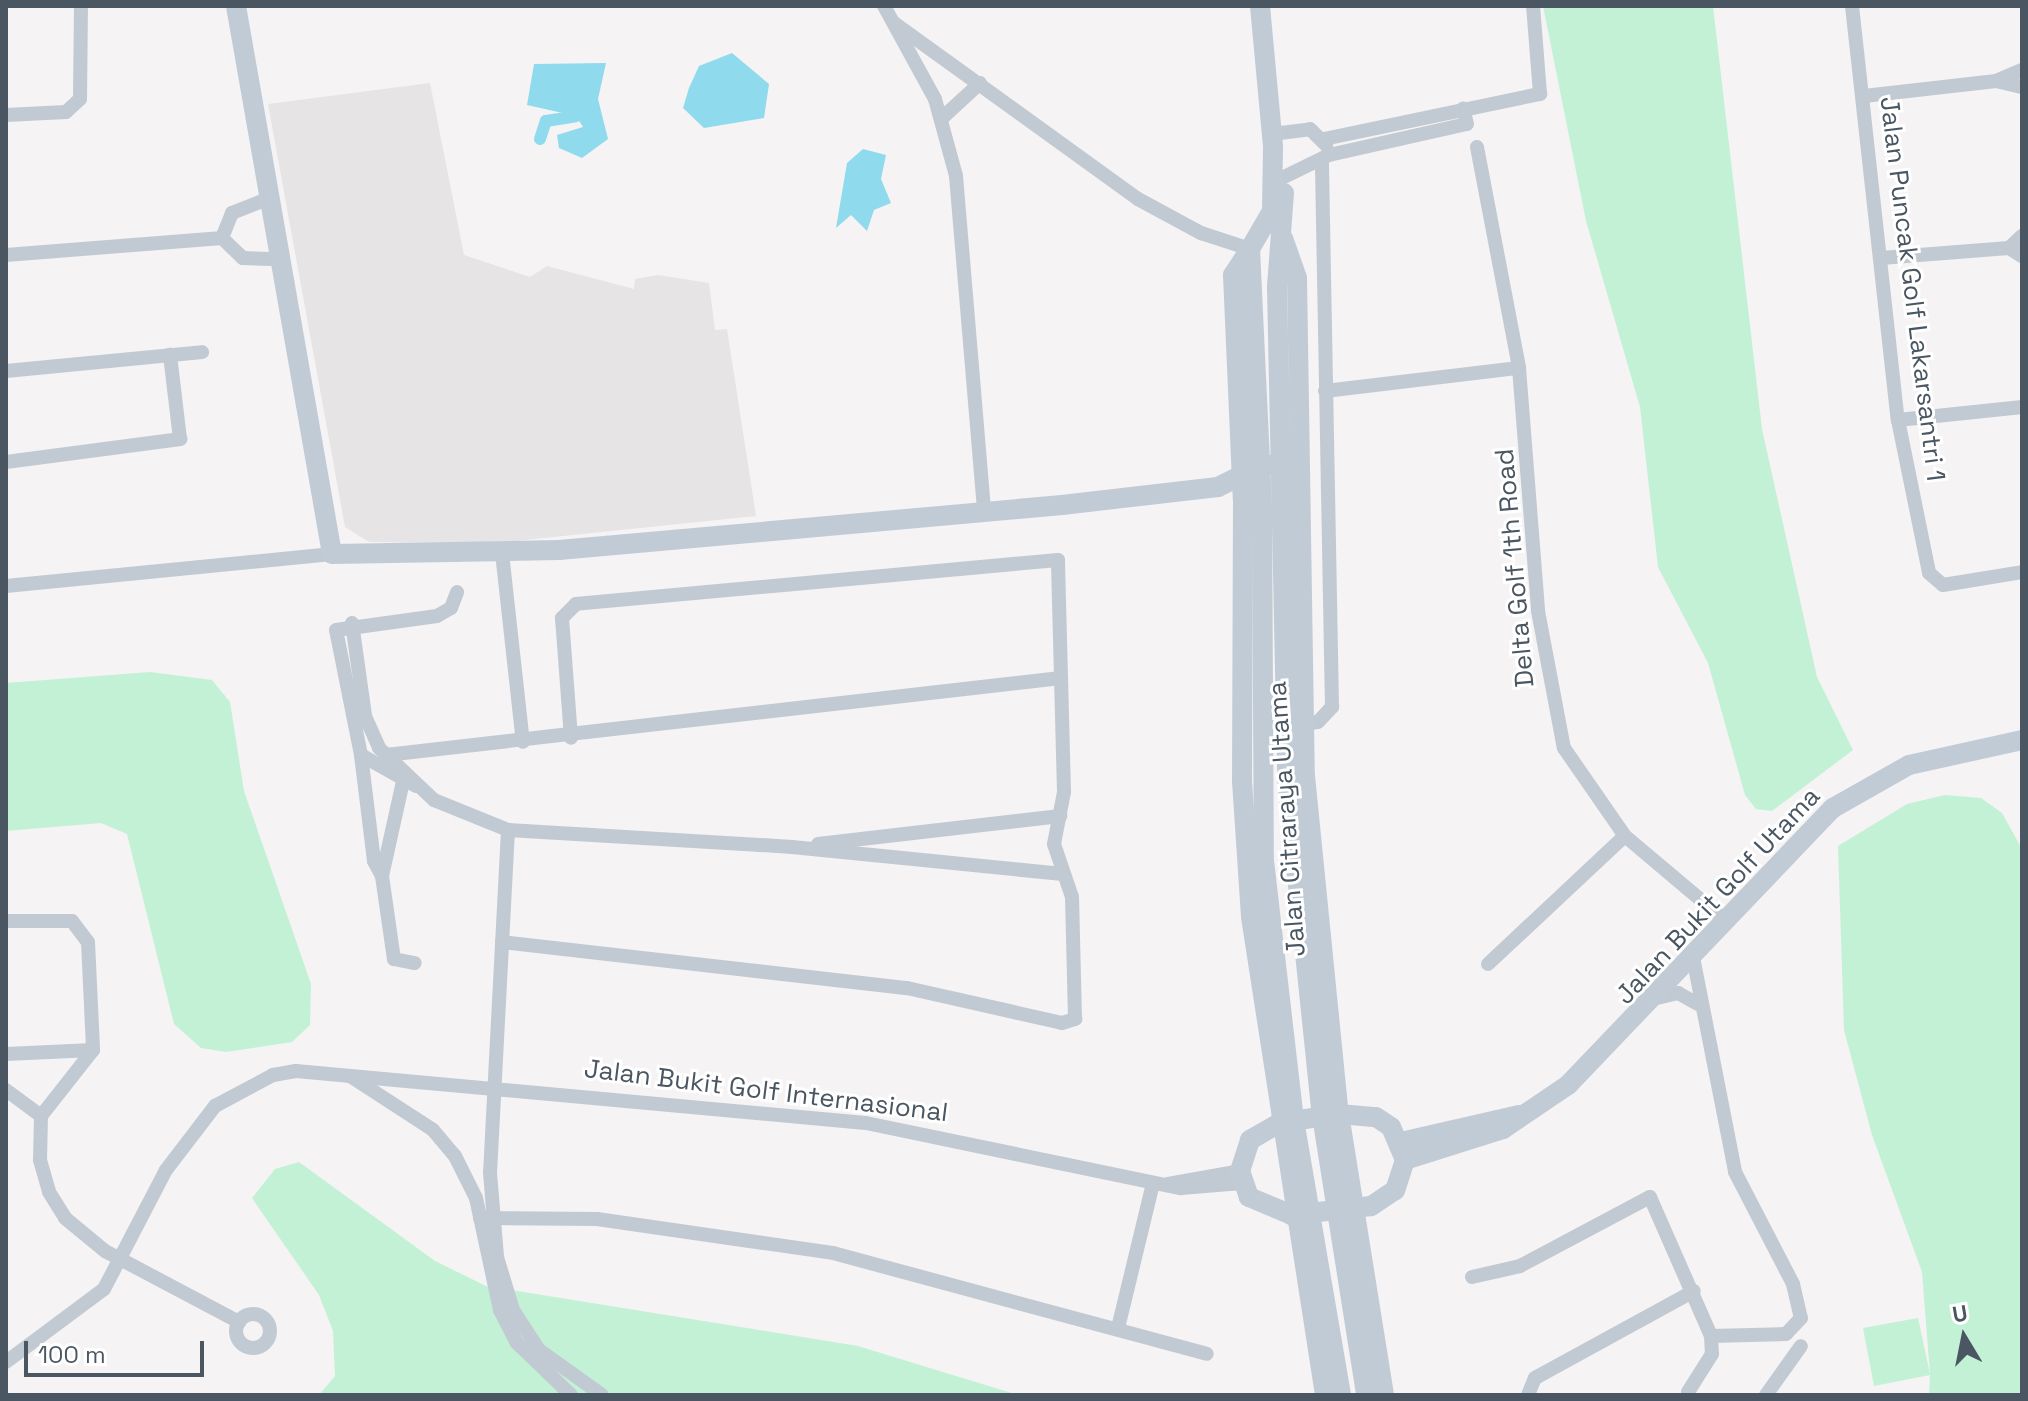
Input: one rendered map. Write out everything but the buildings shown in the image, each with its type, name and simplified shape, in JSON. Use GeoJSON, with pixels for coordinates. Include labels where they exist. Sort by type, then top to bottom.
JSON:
{"type":"FeatureCollection","features":[{"type":"Feature","properties":{"kind":"street"},"geometry":{"type":"LineString","coordinates":[[6,115],[66,112],[80,99],[81,6]]}},
{"type":"Feature","properties":{"kind":"street"},"geometry":{"type":"LineString","coordinates":[[236,6],[332,554]]}},
{"type":"Feature","properties":{"kind":"street"},"geometry":{"type":"LineString","coordinates":[[884,6],[941,119],[956,176],[984,512]]}},
{"type":"Feature","properties":{"kind":"street","name":"Jalan Citraraya Utama"},"geometry":{"type":"LineString","coordinates":[[1260,6],[1272,140],[1272,211],[1250,249],[1251,469],[1260,798],[1286,1121],[1325,1395]]}},
{"type":"Feature","properties":{"kind":"street"},"geometry":{"type":"LineString","coordinates":[[1272,140],[1310,129],[1324,139],[1540,94],[1533,6]]}},
{"type":"Feature","properties":{"kind":"street","name":"Jalan Puncak Golf Lakarsantri 1"},"geometry":{"type":"LineString","coordinates":[[1852,6],[1898,420],[1934,580],[1943,585],[2022,572]]}},
{"type":"Feature","properties":{"kind":"street"},"geometry":{"type":"LineString","coordinates":[[894,23],[1138,199],[1201,233],[1250,249]]}},
{"type":"Feature","properties":{"kind":"street"},"geometry":{"type":"LineString","coordinates":[[1864,96],[1996,81],[2022,70]]}},
{"type":"Feature","properties":{"kind":"street"},"geometry":{"type":"LineString","coordinates":[[1996,81],[2022,87]]}},
{"type":"Feature","properties":{"kind":"street"},"geometry":{"type":"LineString","coordinates":[[941,119],[980,83]]}},
{"type":"Feature","properties":{"kind":"street"},"geometry":{"type":"LineString","coordinates":[[1284,177],[1325,160],[1467,124],[1463,108]]}},
{"type":"Feature","properties":{"kind":"street"},"geometry":{"type":"LineString","coordinates":[[1302,725],[1318,722],[1332,707],[1325,391],[1324,139]]}},
{"type":"Feature","properties":{"kind":"street","name":"Jalan Citraraya Utama"},"geometry":{"type":"LineString","coordinates":[[1272,140],[1284,177],[1290,462],[1302,725],[1330,1115]]}},
{"type":"Feature","properties":{"kind":"street","name":"Delta Golf 1th Road"},"geometry":{"type":"LineString","coordinates":[[1477,147],[1519,368],[1553,712],[1577,775],[1625,836],[1726,921]]}},
{"type":"Feature","properties":{"kind":"street"},"geometry":{"type":"LineString","coordinates":[[222,238],[232,213],[270,198]]}},
{"type":"Feature","properties":{"kind":"street"},"geometry":{"type":"LineString","coordinates":[[1881,258],[2016,252],[2022,236]]}},
{"type":"Feature","properties":{"kind":"street"},"geometry":{"type":"LineString","coordinates":[[6,255],[222,238],[243,258],[280,259]]}},
{"type":"Feature","properties":{"kind":"street"},"geometry":{"type":"LineString","coordinates":[[6,371],[202,352]]}},
{"type":"Feature","properties":{"kind":"street"},"geometry":{"type":"LineString","coordinates":[[6,462],[180,439],[170,355]]}},
{"type":"Feature","properties":{"kind":"street"},"geometry":{"type":"LineString","coordinates":[[1325,391],[1519,368]]}},
{"type":"Feature","properties":{"kind":"street"},"geometry":{"type":"LineString","coordinates":[[1898,420],[2022,407]]}},
{"type":"Feature","properties":{"kind":"street"},"geometry":{"type":"LineString","coordinates":[[6,586],[332,554],[502,553],[984,512],[1218,487],[1251,469],[1290,462]]}},
{"type":"Feature","properties":{"kind":"street"},"geometry":{"type":"LineString","coordinates":[[1218,487],[1253,503],[1292,506]]}},
{"type":"Feature","properties":{"kind":"street","name":"Jalan Citraraya Utama"},"geometry":{"type":"LineString","coordinates":[[1292,506],[1287,779],[1344,1210],[1361,1306],[1384,1395]]}},
{"type":"Feature","properties":{"kind":"street"},"geometry":{"type":"LineString","coordinates":[[502,553],[523,742]]}},
{"type":"Feature","properties":{"kind":"street"},"geometry":{"type":"LineString","coordinates":[[502,942],[907,988],[1067,1023],[1077,1014],[1072,897],[1054,844],[1060,816],[1063,569],[1054,558],[585,603],[562,618],[571,738]]}},
{"type":"Feature","properties":{"kind":"street"},"geometry":{"type":"LineString","coordinates":[[415,963],[394,959],[382,876],[369,833],[361,755],[336,630],[352,623],[437,616],[451,608],[457,592]]}},
{"type":"Feature","properties":{"kind":"street"},"geometry":{"type":"LineString","coordinates":[[352,623],[365,716],[386,755],[408,781]]}},
{"type":"Feature","properties":{"kind":"street"},"geometry":{"type":"LineString","coordinates":[[386,755],[571,738],[1061,678]]}},
{"type":"Feature","properties":{"kind":"street","name":"Jalan Bukit Golf Utama"},"geometry":{"type":"LineString","coordinates":[[1413,1149],[1519,1115],[1568,1085],[1657,998],[1808,831],[1875,779],[2022,740]]}},
{"type":"Feature","properties":{"kind":"street"},"geometry":{"type":"LineString","coordinates":[[361,755],[408,781],[456,814],[508,830],[792,847],[1063,874]]}},
{"type":"Feature","properties":{"kind":"street"},"geometry":{"type":"LineString","coordinates":[[382,876],[408,781]]}},
{"type":"Feature","properties":{"kind":"street"},"geometry":{"type":"LineString","coordinates":[[792,847],[1060,816]]}},
{"type":"Feature","properties":{"kind":"street"},"geometry":{"type":"LineString","coordinates":[[508,830],[498,1085],[486,1218],[500,1310],[517,1343],[571,1395]]}},
{"type":"Feature","properties":{"kind":"street"},"geometry":{"type":"LineString","coordinates":[[1488,964],[1625,836]]}},
{"type":"Feature","properties":{"kind":"street"},"geometry":{"type":"LineString","coordinates":[[6,921],[72,921],[83,927],[93,1050],[41,1116],[39,1152],[49,1192],[65,1218],[119,1261],[239,1322]]}},
{"type":"Feature","properties":{"kind":"street"},"geometry":{"type":"LineString","coordinates":[[1693,957],[1698,1004],[1735,1172],[1793,1284],[1801,1318],[1786,1334],[1711,1336]]}},
{"type":"Feature","properties":{"kind":"street"},"geometry":{"type":"LineString","coordinates":[[1657,998],[1678,993],[1698,1004]]}},
{"type":"Feature","properties":{"kind":"street"},"geometry":{"type":"LineString","coordinates":[[6,1054],[93,1050]]}},
{"type":"Feature","properties":{"kind":"street"},"geometry":{"type":"LineString","coordinates":[[346,1074],[443,1140],[467,1174],[486,1218],[524,1330],[562,1371],[602,1395]]}},
{"type":"Feature","properties":{"kind":"street","name":"Jalan Bukit Golf Internasional"},"geometry":{"type":"LineString","coordinates":[[6,1362],[91,1303],[119,1261],[166,1170],[215,1106],[273,1075],[346,1074],[498,1085],[866,1123],[1161,1184],[1241,1177]]}},
{"type":"Feature","properties":{"kind":"street"},"geometry":{"type":"LineString","coordinates":[[6,1090],[41,1116]]}},
{"type":"Feature","properties":{"kind":"street"},"geometry":{"type":"LineString","coordinates":[[1330,1115],[1376,1117],[1413,1149],[1395,1190],[1344,1210],[1301,1214],[1261,1208],[1241,1177],[1250,1140],[1286,1121],[1330,1115]]}},
{"type":"Feature","properties":{"kind":"street"},"geometry":{"type":"LineString","coordinates":[[1118,1328],[1161,1184]]}},
{"type":"Feature","properties":{"kind":"street"},"geometry":{"type":"LineString","coordinates":[[1472,1277],[1520,1266],[1650,1197],[1694,1291],[1711,1336],[1712,1354],[1685,1394]]}},
{"type":"Feature","properties":{"kind":"street","name":"Jalan Citraraya Utama"},"geometry":{"type":"LineString","coordinates":[[1301,1214],[1341,1395]]}},
{"type":"Feature","properties":{"kind":"street"},"geometry":{"type":"LineString","coordinates":[[486,1218],[597,1219],[817,1250],[1207,1354]]}},
{"type":"Feature","properties":{"kind":"street"},"geometry":{"type":"LineString","coordinates":[[1528,1395],[1535,1378],[1694,1291]]}},
{"type":"Feature","properties":{"kind":"street","name":"Jalan Citraraya Utama"},"geometry":{"type":"LineString","coordinates":[[1361,1306],[1366,1395]]}},
{"type":"Feature","properties":{"kind":"street"},"geometry":{"type":"LineString","coordinates":[[1766,1395],[1801,1346]]}},
{"type":"Feature","properties":{"kind":"shaded area"},"geometry":{"type":"Polygon","coordinates":[[[430,83],[464,255],[530,277],[547,266],[634,289],[635,279],[658,275],[709,283],[715,330],[727,329],[756,516],[496,543],[369,542],[345,527],[268,104],[430,83]]]}},
{"type":"Feature","properties":{"kind":"green space"},"geometry":{"type":"Polygon","coordinates":[[[1543,6],[1713,6],[1762,429],[1817,677],[1853,750],[1772,811],[1756,809],[1745,795],[1708,663],[1658,567],[1640,407],[1586,221],[1543,6]]]}},
{"type":"Feature","properties":{"kind":"green space"},"geometry":{"type":"Polygon","coordinates":[[[150,672],[212,680],[230,702],[244,791],[311,984],[310,1025],[292,1042],[226,1052],[201,1048],[174,1024],[127,834],[101,823],[6,831],[6,683],[150,672]]]}},
{"type":"Feature","properties":{"kind":"green space"},"geometry":{"type":"Polygon","coordinates":[[[1945,795],[1981,798],[2002,813],[2022,849],[2022,1395],[1929,1395],[1930,1375],[1874,1386],[1863,1328],[1918,1318],[1930,1374],[1922,1272],[1872,1135],[1844,1030],[1838,846],[1907,804],[1945,795]]]}},
{"type":"Feature","properties":{"kind":"green space"},"geometry":{"type":"Polygon","coordinates":[[[299,1162],[435,1261],[486,1286],[858,1346],[1018,1395],[319,1395],[335,1376],[333,1331],[319,1295],[252,1198],[275,1169],[299,1162]]]}},
{"type":"Feature","properties":{"kind":"water"},"geometry":{"type":"Polygon","coordinates":[[[732,53],[769,84],[764,118],[704,128],[683,108],[689,88],[699,66],[732,53]]]}},
{"type":"Feature","properties":{"kind":"water"},"geometry":{"type":"Polygon","coordinates":[[[606,63],[598,99],[608,139],[582,158],[559,148],[557,135],[583,127],[576,116],[527,105],[534,64],[606,63]]]}},
{"type":"Feature","properties":{"kind":"water"},"geometry":{"type":"Polygon","coordinates":[[[863,149],[886,155],[881,179],[891,203],[874,210],[867,231],[851,215],[836,228],[847,163],[863,149]]]}},
{"type":"Feature","properties":{"kind":"waterway"},"geometry":{"type":"LineString","coordinates":[[540,139],[546,121],[576,116]]}}]}
